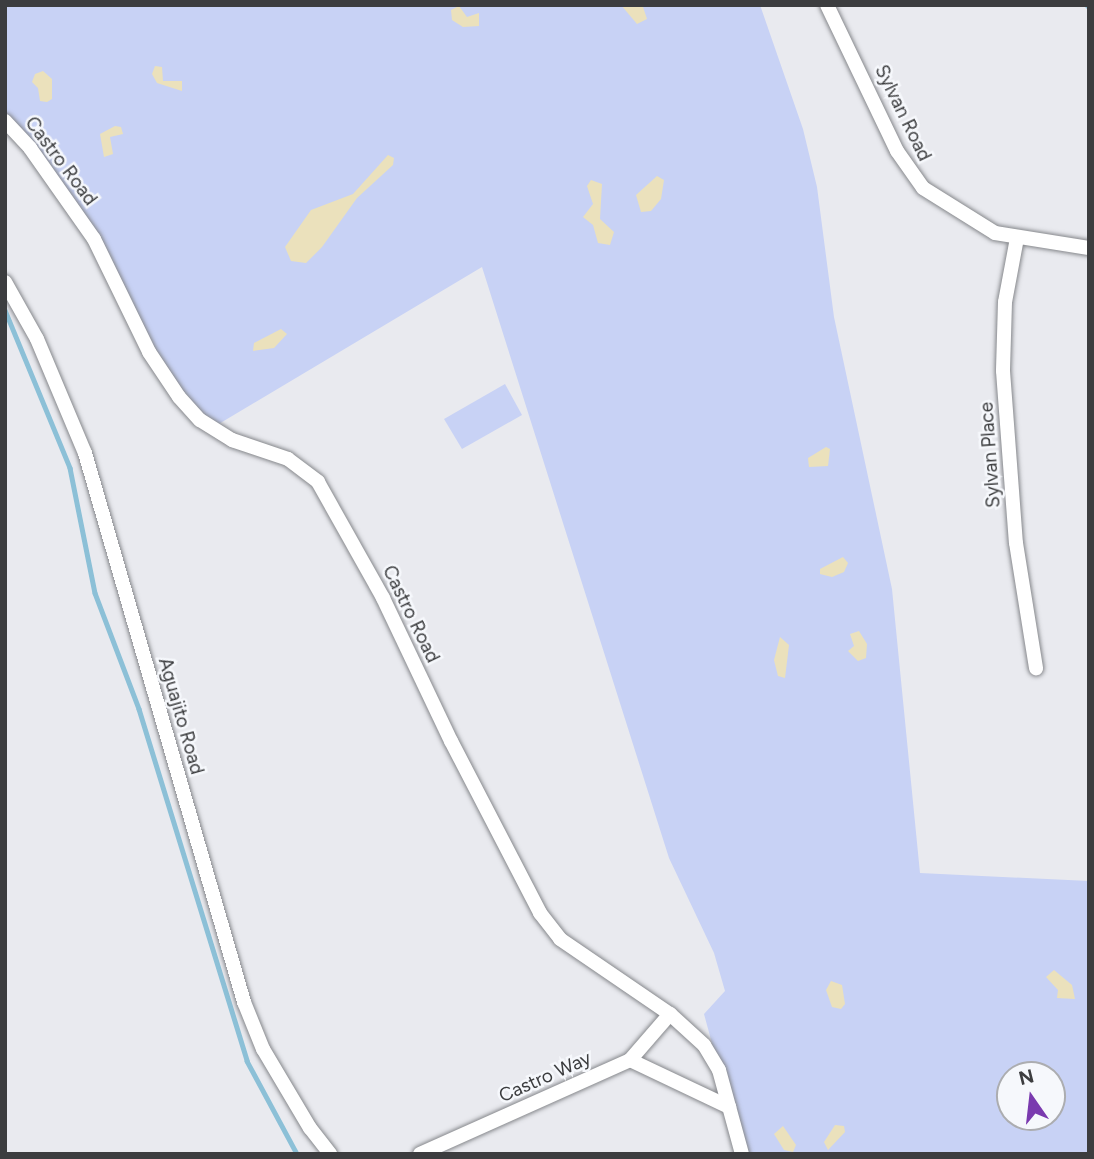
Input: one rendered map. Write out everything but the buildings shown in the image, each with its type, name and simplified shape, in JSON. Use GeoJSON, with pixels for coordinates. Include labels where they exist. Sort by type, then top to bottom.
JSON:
{"type":"FeatureCollection","features":[{"type":"Feature","properties":{"kind":"street","name":"Sylvan Road"},"geometry":{"type":"LineString","coordinates":[[827,5],[910,173],[958,214],[982,228],[1017,238],[1089,248]]}},
{"type":"Feature","properties":{"kind":"street","name":"Castro Road"},"geometry":{"type":"LineString","coordinates":[[5,121],[30,148],[94,239],[149,352],[179,397],[200,420],[232,440],[288,459],[318,482],[377,587],[540,913],[561,939],[670,1014],[713,1057],[742,1154]]}},
{"type":"Feature","properties":{"kind":"street","name":"Sylvan Place"},"geometry":{"type":"LineString","coordinates":[[1017,238],[1005,302],[1003,371],[1016,543],[1036,668]]}},
{"type":"Feature","properties":{"kind":"street","name":"Aguajito Road"},"geometry":{"type":"LineString","coordinates":[[5,282],[37,339],[85,453],[244,1002],[264,1049],[330,1154]]}},
{"type":"Feature","properties":{"kind":"street","name":"Castro Way"},"geometry":{"type":"LineString","coordinates":[[420,1154],[630,1060],[670,1014]]}},
{"type":"Feature","properties":{"kind":"street"},"geometry":{"type":"LineString","coordinates":[[630,1060],[729,1107]]}},
{"type":"Feature","properties":{"kind":"shaded area"},"geometry":{"type":"Polygon","coordinates":[[[5,5],[760,5],[803,129],[817,187],[834,317],[892,589],[920,873],[1089,881],[1089,1154],[742,1154],[704,1014],[725,991],[714,953],[669,858],[482,267],[212,428],[179,397],[94,239],[5,118],[5,5]]]}},
{"type":"Feature","properties":{"kind":"shaded area"},"geometry":{"type":"Polygon","coordinates":[[[505,384],[522,415],[462,449],[444,419],[505,384]]]}},
{"type":"Feature","properties":{"kind":"sand"},"geometry":{"type":"Polygon","coordinates":[[[621,5],[643,7],[647,19],[637,24],[621,5]]]}},
{"type":"Feature","properties":{"kind":"sand"},"geometry":{"type":"Polygon","coordinates":[[[459,6],[467,17],[479,13],[479,26],[463,27],[452,20],[451,10],[459,6]]]}},
{"type":"Feature","properties":{"kind":"sand"},"geometry":{"type":"Polygon","coordinates":[[[155,66],[162,67],[163,81],[182,81],[182,91],[157,83],[152,74],[155,66]]]}},
{"type":"Feature","properties":{"kind":"sand"},"geometry":{"type":"Polygon","coordinates":[[[43,71],[52,79],[52,99],[47,102],[40,101],[38,88],[32,82],[35,74],[43,71]]]}},
{"type":"Feature","properties":{"kind":"sand"},"geometry":{"type":"Polygon","coordinates":[[[115,126],[121,127],[123,134],[110,137],[113,154],[104,157],[100,134],[115,126]]]}},
{"type":"Feature","properties":{"kind":"sand"},"geometry":{"type":"Polygon","coordinates":[[[388,155],[394,158],[393,165],[357,198],[322,247],[306,263],[291,261],[285,247],[311,210],[353,194],[388,155]]]}},
{"type":"Feature","properties":{"kind":"sand"},"geometry":{"type":"Polygon","coordinates":[[[657,176],[664,180],[661,199],[651,211],[641,212],[636,195],[657,176]]]}},
{"type":"Feature","properties":{"kind":"sand"},"geometry":{"type":"Polygon","coordinates":[[[591,180],[602,184],[600,219],[614,232],[610,245],[598,243],[593,225],[583,217],[593,204],[587,186],[591,180]]]}},
{"type":"Feature","properties":{"kind":"sand"},"geometry":{"type":"Polygon","coordinates":[[[281,329],[287,334],[274,348],[253,351],[254,343],[281,329]]]}},
{"type":"Feature","properties":{"kind":"sand"},"geometry":{"type":"Polygon","coordinates":[[[826,447],[830,449],[828,466],[809,467],[808,458],[826,447]]]}},
{"type":"Feature","properties":{"kind":"sand"},"geometry":{"type":"Polygon","coordinates":[[[843,557],[848,563],[844,572],[832,577],[820,574],[820,569],[843,557]]]}},
{"type":"Feature","properties":{"kind":"sand"},"geometry":{"type":"Polygon","coordinates":[[[859,631],[867,644],[866,658],[858,661],[848,651],[854,646],[850,634],[859,631]]]}},
{"type":"Feature","properties":{"kind":"sand"},"geometry":{"type":"Polygon","coordinates":[[[780,637],[789,645],[785,678],[778,676],[774,660],[780,637]]]}},
{"type":"Feature","properties":{"kind":"sand"},"geometry":{"type":"Polygon","coordinates":[[[1054,970],[1072,985],[1075,999],[1057,998],[1058,990],[1046,977],[1054,970]]]}},
{"type":"Feature","properties":{"kind":"sand"},"geometry":{"type":"Polygon","coordinates":[[[831,981],[842,985],[845,1004],[841,1009],[832,1007],[826,990],[831,981]]]}},
{"type":"Feature","properties":{"kind":"sand"},"geometry":{"type":"Polygon","coordinates":[[[835,1125],[844,1126],[845,1132],[828,1150],[824,1142],[835,1125]]]}},
{"type":"Feature","properties":{"kind":"sand"},"geometry":{"type":"Polygon","coordinates":[[[783,1126],[796,1145],[793,1152],[784,1150],[774,1134],[783,1126]]]}},
{"type":"Feature","properties":{"kind":"waterway"},"geometry":{"type":"LineString","coordinates":[[5,310],[70,468],[95,593],[139,709],[247,1061],[297,1154]]}}]}
